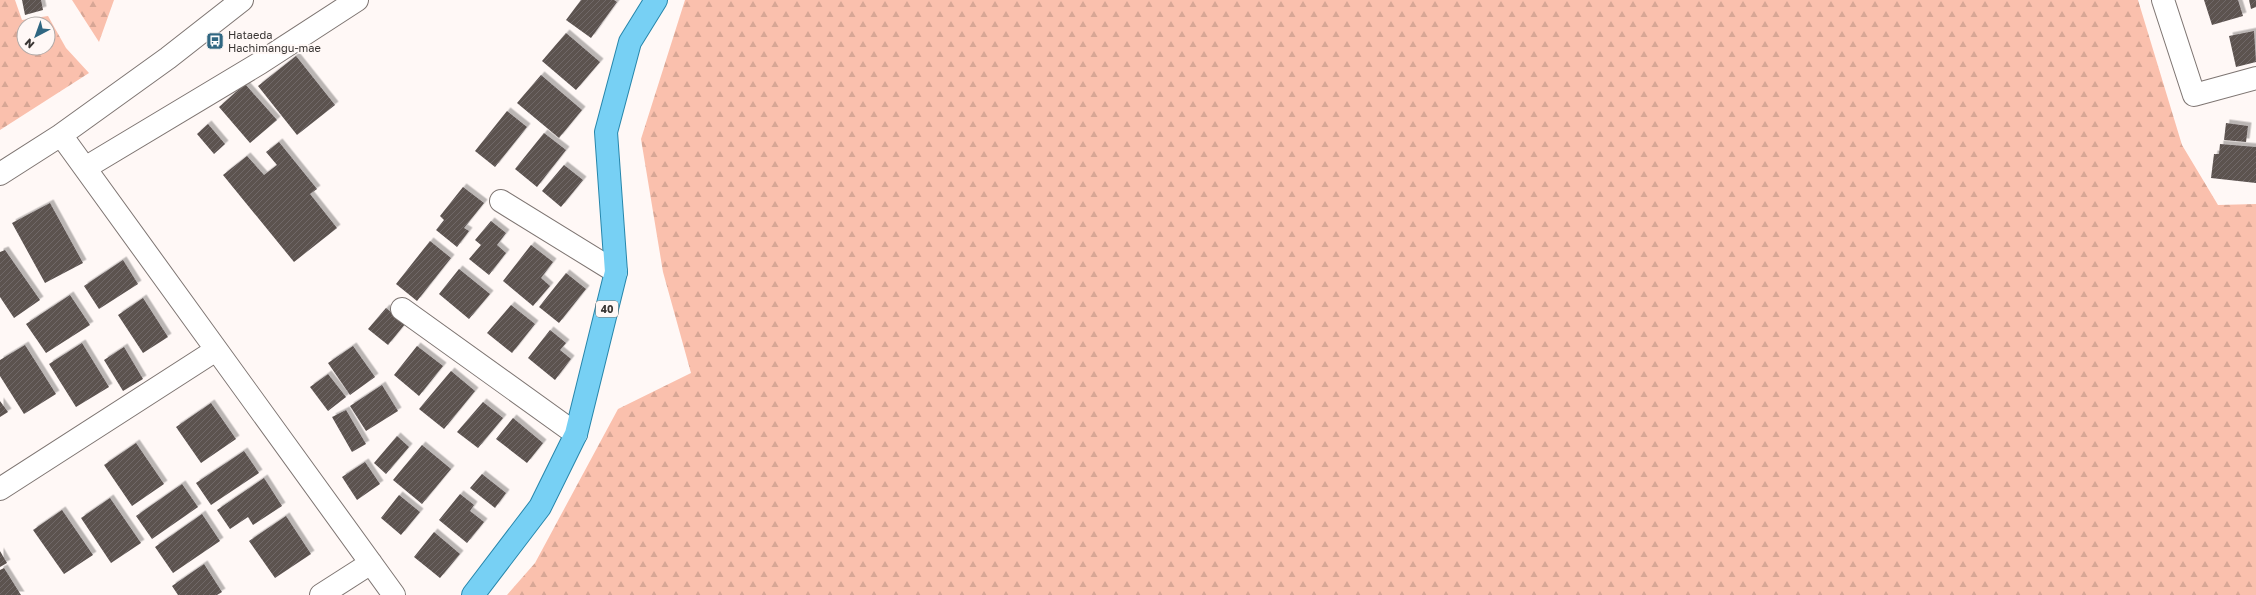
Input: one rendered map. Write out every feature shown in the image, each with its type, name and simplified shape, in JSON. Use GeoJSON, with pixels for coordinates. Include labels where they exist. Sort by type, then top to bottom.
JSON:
{"type":"FeatureCollection","features":[{"type":"Feature","properties":{"kind":"main road","name":"40"},"geometry":{"type":"LineString","coordinates":[[473,595],[540,507],[576,434],[616,272],[606,132],[630,42],[656,0]]}},
{"type":"Feature","properties":{"kind":"street"},"geometry":{"type":"LineString","coordinates":[[0,174],[61,135],[168,58],[242,0]]}},
{"type":"Feature","properties":{"kind":"street"},"geometry":{"type":"LineString","coordinates":[[85,168],[260,63],[358,0]]}},
{"type":"Feature","properties":{"kind":"street"},"geometry":{"type":"LineString","coordinates":[[2163,0],[2194,95],[2256,78]]}},
{"type":"Feature","properties":{"kind":"street"},"geometry":{"type":"LineString","coordinates":[[61,135],[394,595]]}},
{"type":"Feature","properties":{"kind":"street"},"geometry":{"type":"LineString","coordinates":[[501,201],[616,272]]}},
{"type":"Feature","properties":{"kind":"street"},"geometry":{"type":"LineString","coordinates":[[402,309],[576,434]]}},
{"type":"Feature","properties":{"kind":"street"},"geometry":{"type":"LineString","coordinates":[[0,489],[216,350]]}},
{"type":"Feature","properties":{"kind":"street"},"geometry":{"type":"LineString","coordinates":[[321,595],[371,563]]}},
{"type":"Feature","properties":{"kind":"green space"},"geometry":{"type":"Polygon","coordinates":[[[0,0],[15,0],[21,16],[16,16],[16,56],[56,56],[56,30],[66,48],[89,73],[0,130],[0,0]]]}},
{"type":"Feature","properties":{"kind":"green space"},"geometry":{"type":"Polygon","coordinates":[[[72,0],[114,0],[99,42],[72,0]]]}},
{"type":"Feature","properties":{"kind":"green space"},"geometry":{"type":"Polygon","coordinates":[[[685,0],[2138,0],[2182,145],[2218,205],[2256,204],[2256,595],[507,595],[535,563],[618,409],[691,373],[663,272],[641,139],[685,0]]]}},
{"type":"Feature","properties":{"kind":"building"},"geometry":{"type":"Polygon","coordinates":[[[22,0],[41,0],[43,10],[25,15],[22,0]]]}},
{"type":"Feature","properties":{"kind":"building"},"geometry":{"type":"Polygon","coordinates":[[[581,0],[614,0],[617,2],[591,38],[566,20],[581,0]]]}},
{"type":"Feature","properties":{"kind":"building"},"geometry":{"type":"Polygon","coordinates":[[[2204,0],[2238,0],[2243,16],[2212,25],[2204,0]]]}},
{"type":"Feature","properties":{"kind":"building"},"geometry":{"type":"Polygon","coordinates":[[[2249,0],[2256,0],[2256,7],[2251,9],[2249,0]]]}},
{"type":"Feature","properties":{"kind":"building"},"geometry":{"type":"Polygon","coordinates":[[[2254,31],[2256,62],[2236,67],[2229,36],[2254,31]]]}},
{"type":"Feature","properties":{"kind":"building"},"geometry":{"type":"Polygon","coordinates":[[[566,33],[600,62],[576,90],[542,61],[566,33]]]}},
{"type":"Feature","properties":{"kind":"building"},"geometry":{"type":"Polygon","coordinates":[[[296,56],[335,105],[297,135],[258,86],[296,56]]]}},
{"type":"Feature","properties":{"kind":"building"},"geometry":{"type":"Polygon","coordinates":[[[541,75],[582,110],[559,138],[517,103],[541,75]]]}},
{"type":"Feature","properties":{"kind":"building"},"geometry":{"type":"Polygon","coordinates":[[[245,84],[277,120],[250,143],[219,107],[245,84]]]}},
{"type":"Feature","properties":{"kind":"building"},"geometry":{"type":"Polygon","coordinates":[[[507,111],[527,127],[495,167],[475,151],[507,111]]]}},
{"type":"Feature","properties":{"kind":"building"},"geometry":{"type":"Polygon","coordinates":[[[2226,123],[2248,126],[2246,142],[2224,140],[2226,123]]]}},
{"type":"Feature","properties":{"kind":"building"},"geometry":{"type":"Polygon","coordinates":[[[208,124],[225,144],[214,154],[197,134],[208,124]]]}},
{"type":"Feature","properties":{"kind":"building"},"geometry":{"type":"Polygon","coordinates":[[[544,133],[566,150],[537,187],[515,169],[544,133]]]}},
{"type":"Feature","properties":{"kind":"building"},"geometry":{"type":"Polygon","coordinates":[[[279,142],[317,189],[310,194],[337,228],[294,262],[223,175],[247,156],[264,175],[277,165],[266,152],[279,142]]]}},
{"type":"Feature","properties":{"kind":"building"},"geometry":{"type":"Polygon","coordinates":[[[2220,144],[2256,147],[2256,183],[2211,178],[2214,154],[2219,154],[2220,144]]]}},
{"type":"Feature","properties":{"kind":"building"},"geometry":{"type":"Polygon","coordinates":[[[564,165],[583,180],[561,207],[542,191],[564,165]]]}},
{"type":"Feature","properties":{"kind":"building"},"geometry":{"type":"Polygon","coordinates":[[[463,187],[484,203],[464,228],[469,231],[457,247],[436,230],[444,220],[440,216],[463,187]]]}},
{"type":"Feature","properties":{"kind":"building"},"geometry":{"type":"Polygon","coordinates":[[[50,203],[83,263],[45,283],[12,223],[50,203]]]}},
{"type":"Feature","properties":{"kind":"building"},"geometry":{"type":"Polygon","coordinates":[[[491,221],[506,233],[497,245],[506,253],[489,275],[469,259],[481,245],[475,240],[491,221]]]}},
{"type":"Feature","properties":{"kind":"building"},"geometry":{"type":"Polygon","coordinates":[[[430,241],[451,258],[417,301],[396,284],[430,241]]]}},
{"type":"Feature","properties":{"kind":"building"},"geometry":{"type":"Polygon","coordinates":[[[531,245],[553,262],[541,278],[550,286],[533,306],[503,281],[531,245]]]}},
{"type":"Feature","properties":{"kind":"building"},"geometry":{"type":"Polygon","coordinates":[[[5,250],[40,300],[14,318],[0,297],[0,252],[5,250]]]}},
{"type":"Feature","properties":{"kind":"building"},"geometry":{"type":"Polygon","coordinates":[[[123,260],[138,284],[99,309],[84,286],[123,260]]]}},
{"type":"Feature","properties":{"kind":"building"},"geometry":{"type":"Polygon","coordinates":[[[459,269],[490,294],[469,319],[439,294],[459,269]]]}},
{"type":"Feature","properties":{"kind":"building"},"geometry":{"type":"Polygon","coordinates":[[[566,273],[586,289],[559,323],[539,307],[566,273]]]}},
{"type":"Feature","properties":{"kind":"building"},"geometry":{"type":"Polygon","coordinates":[[[70,295],[90,325],[46,353],[26,324],[70,295]]]}},
{"type":"Feature","properties":{"kind":"building"},"geometry":{"type":"Polygon","coordinates":[[[143,298],[168,337],[143,353],[118,315],[143,298]]]}},
{"type":"Feature","properties":{"kind":"building"},"geometry":{"type":"Polygon","coordinates":[[[511,305],[535,324],[512,353],[487,333],[511,305]]]}},
{"type":"Feature","properties":{"kind":"building"},"geometry":{"type":"Polygon","coordinates":[[[386,308],[405,324],[388,345],[368,329],[386,308]]]}},
{"type":"Feature","properties":{"kind":"building"},"geometry":{"type":"Polygon","coordinates":[[[550,330],[566,343],[560,350],[571,359],[555,380],[528,358],[550,330]]]}},
{"type":"Feature","properties":{"kind":"building"},"geometry":{"type":"Polygon","coordinates":[[[82,343],[109,387],[76,407],[49,364],[82,343]]]}},
{"type":"Feature","properties":{"kind":"building"},"geometry":{"type":"Polygon","coordinates":[[[25,345],[56,394],[24,414],[0,376],[0,360],[25,345]]]}},
{"type":"Feature","properties":{"kind":"building"},"geometry":{"type":"Polygon","coordinates":[[[353,346],[375,377],[350,395],[328,363],[353,346]]]}},
{"type":"Feature","properties":{"kind":"building"},"geometry":{"type":"Polygon","coordinates":[[[417,346],[443,366],[419,396],[394,375],[417,346]]]}},
{"type":"Feature","properties":{"kind":"building"},"geometry":{"type":"Polygon","coordinates":[[[124,347],[143,379],[123,391],[104,360],[124,347]]]}},
{"type":"Feature","properties":{"kind":"building"},"geometry":{"type":"Polygon","coordinates":[[[451,371],[475,391],[444,429],[419,409],[451,371]]]}},
{"type":"Feature","properties":{"kind":"building"},"geometry":{"type":"Polygon","coordinates":[[[328,374],[346,397],[328,411],[310,387],[328,374]]]}},
{"type":"Feature","properties":{"kind":"building"},"geometry":{"type":"Polygon","coordinates":[[[382,385],[398,411],[366,431],[350,406],[382,385]]]}},
{"type":"Feature","properties":{"kind":"building"},"geometry":{"type":"Polygon","coordinates":[[[0,401],[8,412],[0,417],[0,401]]]}},
{"type":"Feature","properties":{"kind":"building"},"geometry":{"type":"Polygon","coordinates":[[[483,402],[503,418],[478,448],[457,432],[483,402]]]}},
{"type":"Feature","properties":{"kind":"building"},"geometry":{"type":"Polygon","coordinates":[[[211,403],[236,439],[201,463],[176,427],[211,403]]]}},
{"type":"Feature","properties":{"kind":"building"},"geometry":{"type":"Polygon","coordinates":[[[346,410],[366,444],[352,452],[332,417],[346,410]]]}},
{"type":"Feature","properties":{"kind":"building"},"geometry":{"type":"Polygon","coordinates":[[[513,418],[543,443],[527,463],[496,439],[513,418]]]}},
{"type":"Feature","properties":{"kind":"building"},"geometry":{"type":"Polygon","coordinates":[[[397,436],[409,447],[386,474],[374,463],[397,436]]]}},
{"type":"Feature","properties":{"kind":"building"},"geometry":{"type":"Polygon","coordinates":[[[136,443],[164,484],[132,506],[104,465],[136,443]]]}},
{"type":"Feature","properties":{"kind":"building"},"geometry":{"type":"Polygon","coordinates":[[[422,445],[451,469],[422,504],[393,480],[422,445]]]}},
{"type":"Feature","properties":{"kind":"building"},"geometry":{"type":"Polygon","coordinates":[[[244,451],[259,473],[211,505],[196,483],[244,451]]]}},
{"type":"Feature","properties":{"kind":"building"},"geometry":{"type":"Polygon","coordinates":[[[365,462],[380,484],[357,500],[342,477],[365,462]]]}},
{"type":"Feature","properties":{"kind":"building"},"geometry":{"type":"Polygon","coordinates":[[[482,474],[506,493],[495,508],[470,488],[482,474]]]}},
{"type":"Feature","properties":{"kind":"building"},"geometry":{"type":"Polygon","coordinates":[[[264,478],[282,506],[253,525],[248,517],[230,529],[217,510],[264,478]]]}},
{"type":"Feature","properties":{"kind":"building"},"geometry":{"type":"Polygon","coordinates":[[[182,484],[198,507],[152,539],[136,516],[182,484]]]}},
{"type":"Feature","properties":{"kind":"building"},"geometry":{"type":"Polygon","coordinates":[[[460,494],[474,505],[470,511],[484,522],[467,543],[439,520],[460,494]]]}},
{"type":"Feature","properties":{"kind":"building"},"geometry":{"type":"Polygon","coordinates":[[[399,495],[420,512],[401,535],[381,518],[399,495]]]}},
{"type":"Feature","properties":{"kind":"building"},"geometry":{"type":"Polygon","coordinates":[[[110,498],[141,543],[111,563],[81,518],[110,498]]]}},
{"type":"Feature","properties":{"kind":"building"},"geometry":{"type":"Polygon","coordinates":[[[62,510],[93,555],[64,574],[33,530],[62,510]]]}},
{"type":"Feature","properties":{"kind":"building"},"geometry":{"type":"Polygon","coordinates":[[[202,514],[220,541],[173,573],[155,547],[202,514]]]}},
{"type":"Feature","properties":{"kind":"building"},"geometry":{"type":"Polygon","coordinates":[[[286,516],[311,554],[275,578],[249,541],[286,516]]]}},
{"type":"Feature","properties":{"kind":"building"},"geometry":{"type":"Polygon","coordinates":[[[434,532],[460,554],[440,578],[414,557],[434,532]]]}},
{"type":"Feature","properties":{"kind":"building"},"geometry":{"type":"Polygon","coordinates":[[[0,551],[7,563],[0,567],[0,551]]]}},
{"type":"Feature","properties":{"kind":"building"},"geometry":{"type":"Polygon","coordinates":[[[204,564],[222,592],[217,595],[178,595],[172,586],[204,564]]]}},
{"type":"Feature","properties":{"kind":"building"},"geometry":{"type":"Polygon","coordinates":[[[4,568],[21,595],[0,595],[0,570],[4,568]]]}},
{"type":"Feature","properties":{"kind":"place","name":"Hataeda Hachimangu-mae"},"geometry":{"type":"Point","coordinates":[215,41]}}]}
